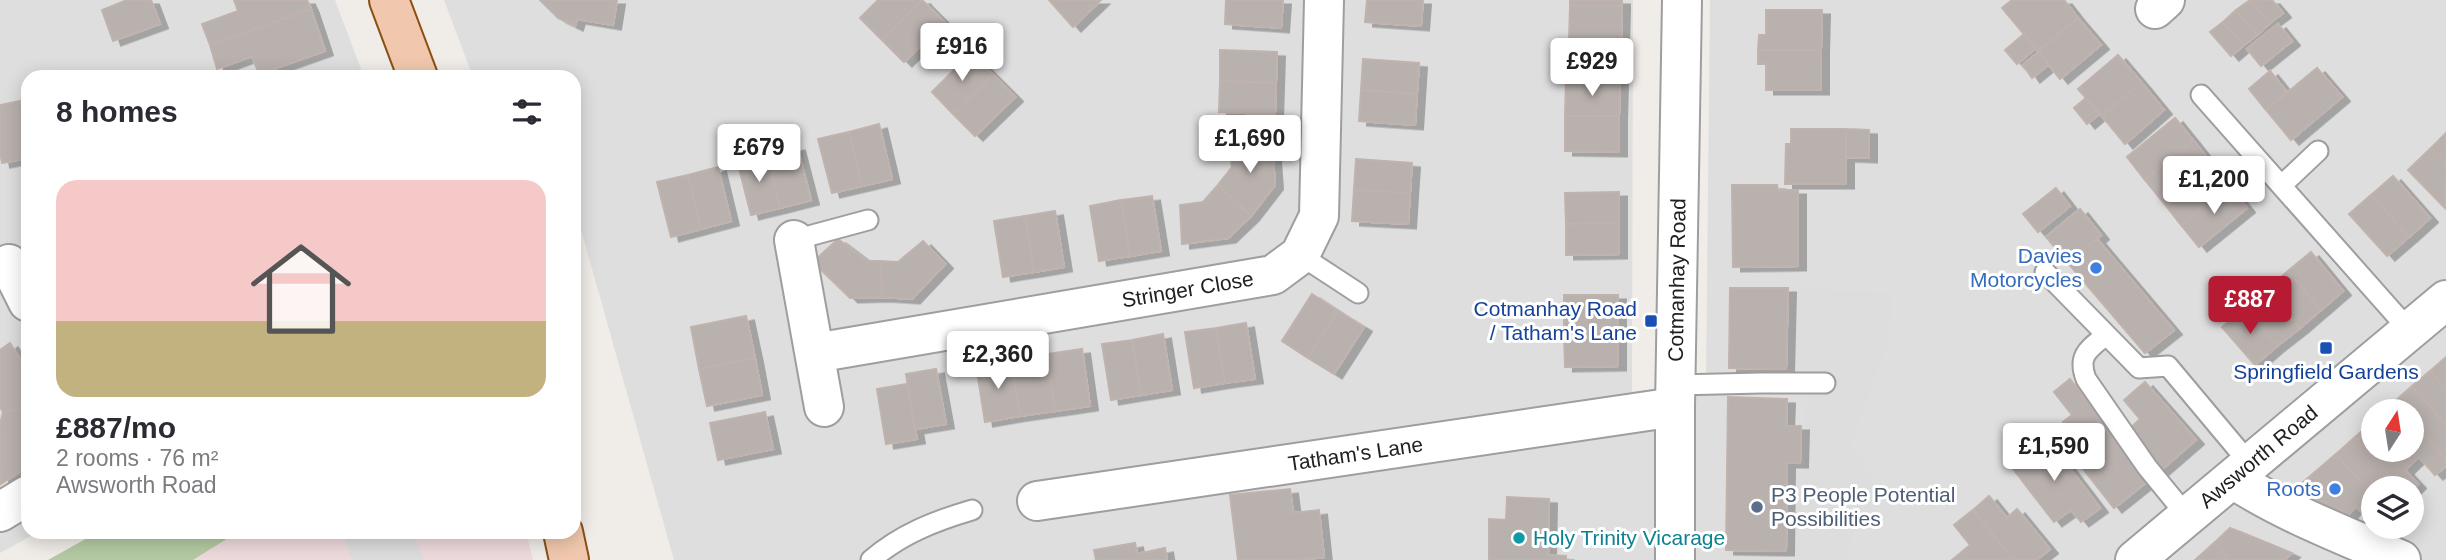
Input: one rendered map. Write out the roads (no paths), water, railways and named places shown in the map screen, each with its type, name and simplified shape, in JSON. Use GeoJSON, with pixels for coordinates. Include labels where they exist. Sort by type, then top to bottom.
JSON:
{"type":"FeatureCollection","features":[{"type":"Feature","properties":{"kind":"main road"},"geometry":{"type":"LineString","coordinates":[[389,0],[415,70]]}},
{"type":"Feature","properties":{"kind":"main road"},"geometry":{"type":"LineString","coordinates":[[564,539],[569,560]]}},
{"type":"Feature","properties":{"kind":"street","name":"Stringer Close"},"geometry":{"type":"LineString","coordinates":[[815,353],[1273,275],[1300,255],[1319,216],[1324,0]]}},
{"type":"Feature","properties":{"kind":"street","name":"Cotmanhay Road"},"geometry":{"type":"LineString","coordinates":[[1675,560],[1682,0]]}},
{"type":"Feature","properties":{"kind":"street"},"geometry":{"type":"LineString","coordinates":[[794,240],[824,408]]}},
{"type":"Feature","properties":{"kind":"street"},"geometry":{"type":"LineString","coordinates":[[12,263],[21,285]]}},
{"type":"Feature","properties":{"kind":"street","name":"Awsworth Road"},"geometry":{"type":"LineString","coordinates":[[2135,560],[2446,300]]}},
{"type":"Feature","properties":{"kind":"street","name":"Tatham's Lane"},"geometry":{"type":"LineString","coordinates":[[1037,501],[1675,396]]}},
{"type":"Feature","properties":{"kind":"street"},"geometry":{"type":"LineString","coordinates":[[2242,472],[2258,496],[2401,560]]}},
{"type":"Feature","properties":{"kind":"street"},"geometry":{"type":"LineString","coordinates":[[0,512],[21,499]]}},
{"type":"Feature","properties":{"kind":"lane"},"geometry":{"type":"LineString","coordinates":[[2201,95],[2409,330]]}},
{"type":"Feature","properties":{"kind":"lane"},"geometry":{"type":"LineString","coordinates":[[2282,184],[2318,151]]}},
{"type":"Feature","properties":{"kind":"lane"},"geometry":{"type":"LineString","coordinates":[[794,240],[867,220]]}},
{"type":"Feature","properties":{"kind":"lane"},"geometry":{"type":"LineString","coordinates":[[1300,255],[1358,293]]}},
{"type":"Feature","properties":{"kind":"lane"},"geometry":{"type":"LineString","coordinates":[[2045,272],[2139,369],[2168,366],[2242,472]]}},
{"type":"Feature","properties":{"kind":"lane"},"geometry":{"type":"LineString","coordinates":[[2106,335],[2087,351],[2082,362],[2086,379],[2147,467],[2187,516]]}},
{"type":"Feature","properties":{"kind":"lane"},"geometry":{"type":"LineString","coordinates":[[1675,396],[1825,383]]}},
{"type":"Feature","properties":{"kind":"lane"},"geometry":{"type":"LineString","coordinates":[[872,560],[908,534],[933,522],[972,510]]}},
{"type":"Feature","properties":{"kind":"place","name":"Davies Motorcycles"},"geometry":{"type":"Point","coordinates":[2096,268]}},
{"type":"Feature","properties":{"kind":"place","name":"Cotmanhay Road / Tatham's Lane"},"geometry":{"type":"Point","coordinates":[1651,321]}},
{"type":"Feature","properties":{"kind":"place","name":"Springfield Gardens"},"geometry":{"type":"Point","coordinates":[2326,348]}},
{"type":"Feature","properties":{"kind":"place","name":"Roots"},"geometry":{"type":"Point","coordinates":[2335,489]}},
{"type":"Feature","properties":{"kind":"place","name":"P3 People Potential Possibilities"},"geometry":{"type":"Point","coordinates":[1757,507]}},
{"type":"Feature","properties":{"kind":"place","name":"Holy Trinity Vicarage"},"geometry":{"type":"Point","coordinates":[1519,538]}}]}
